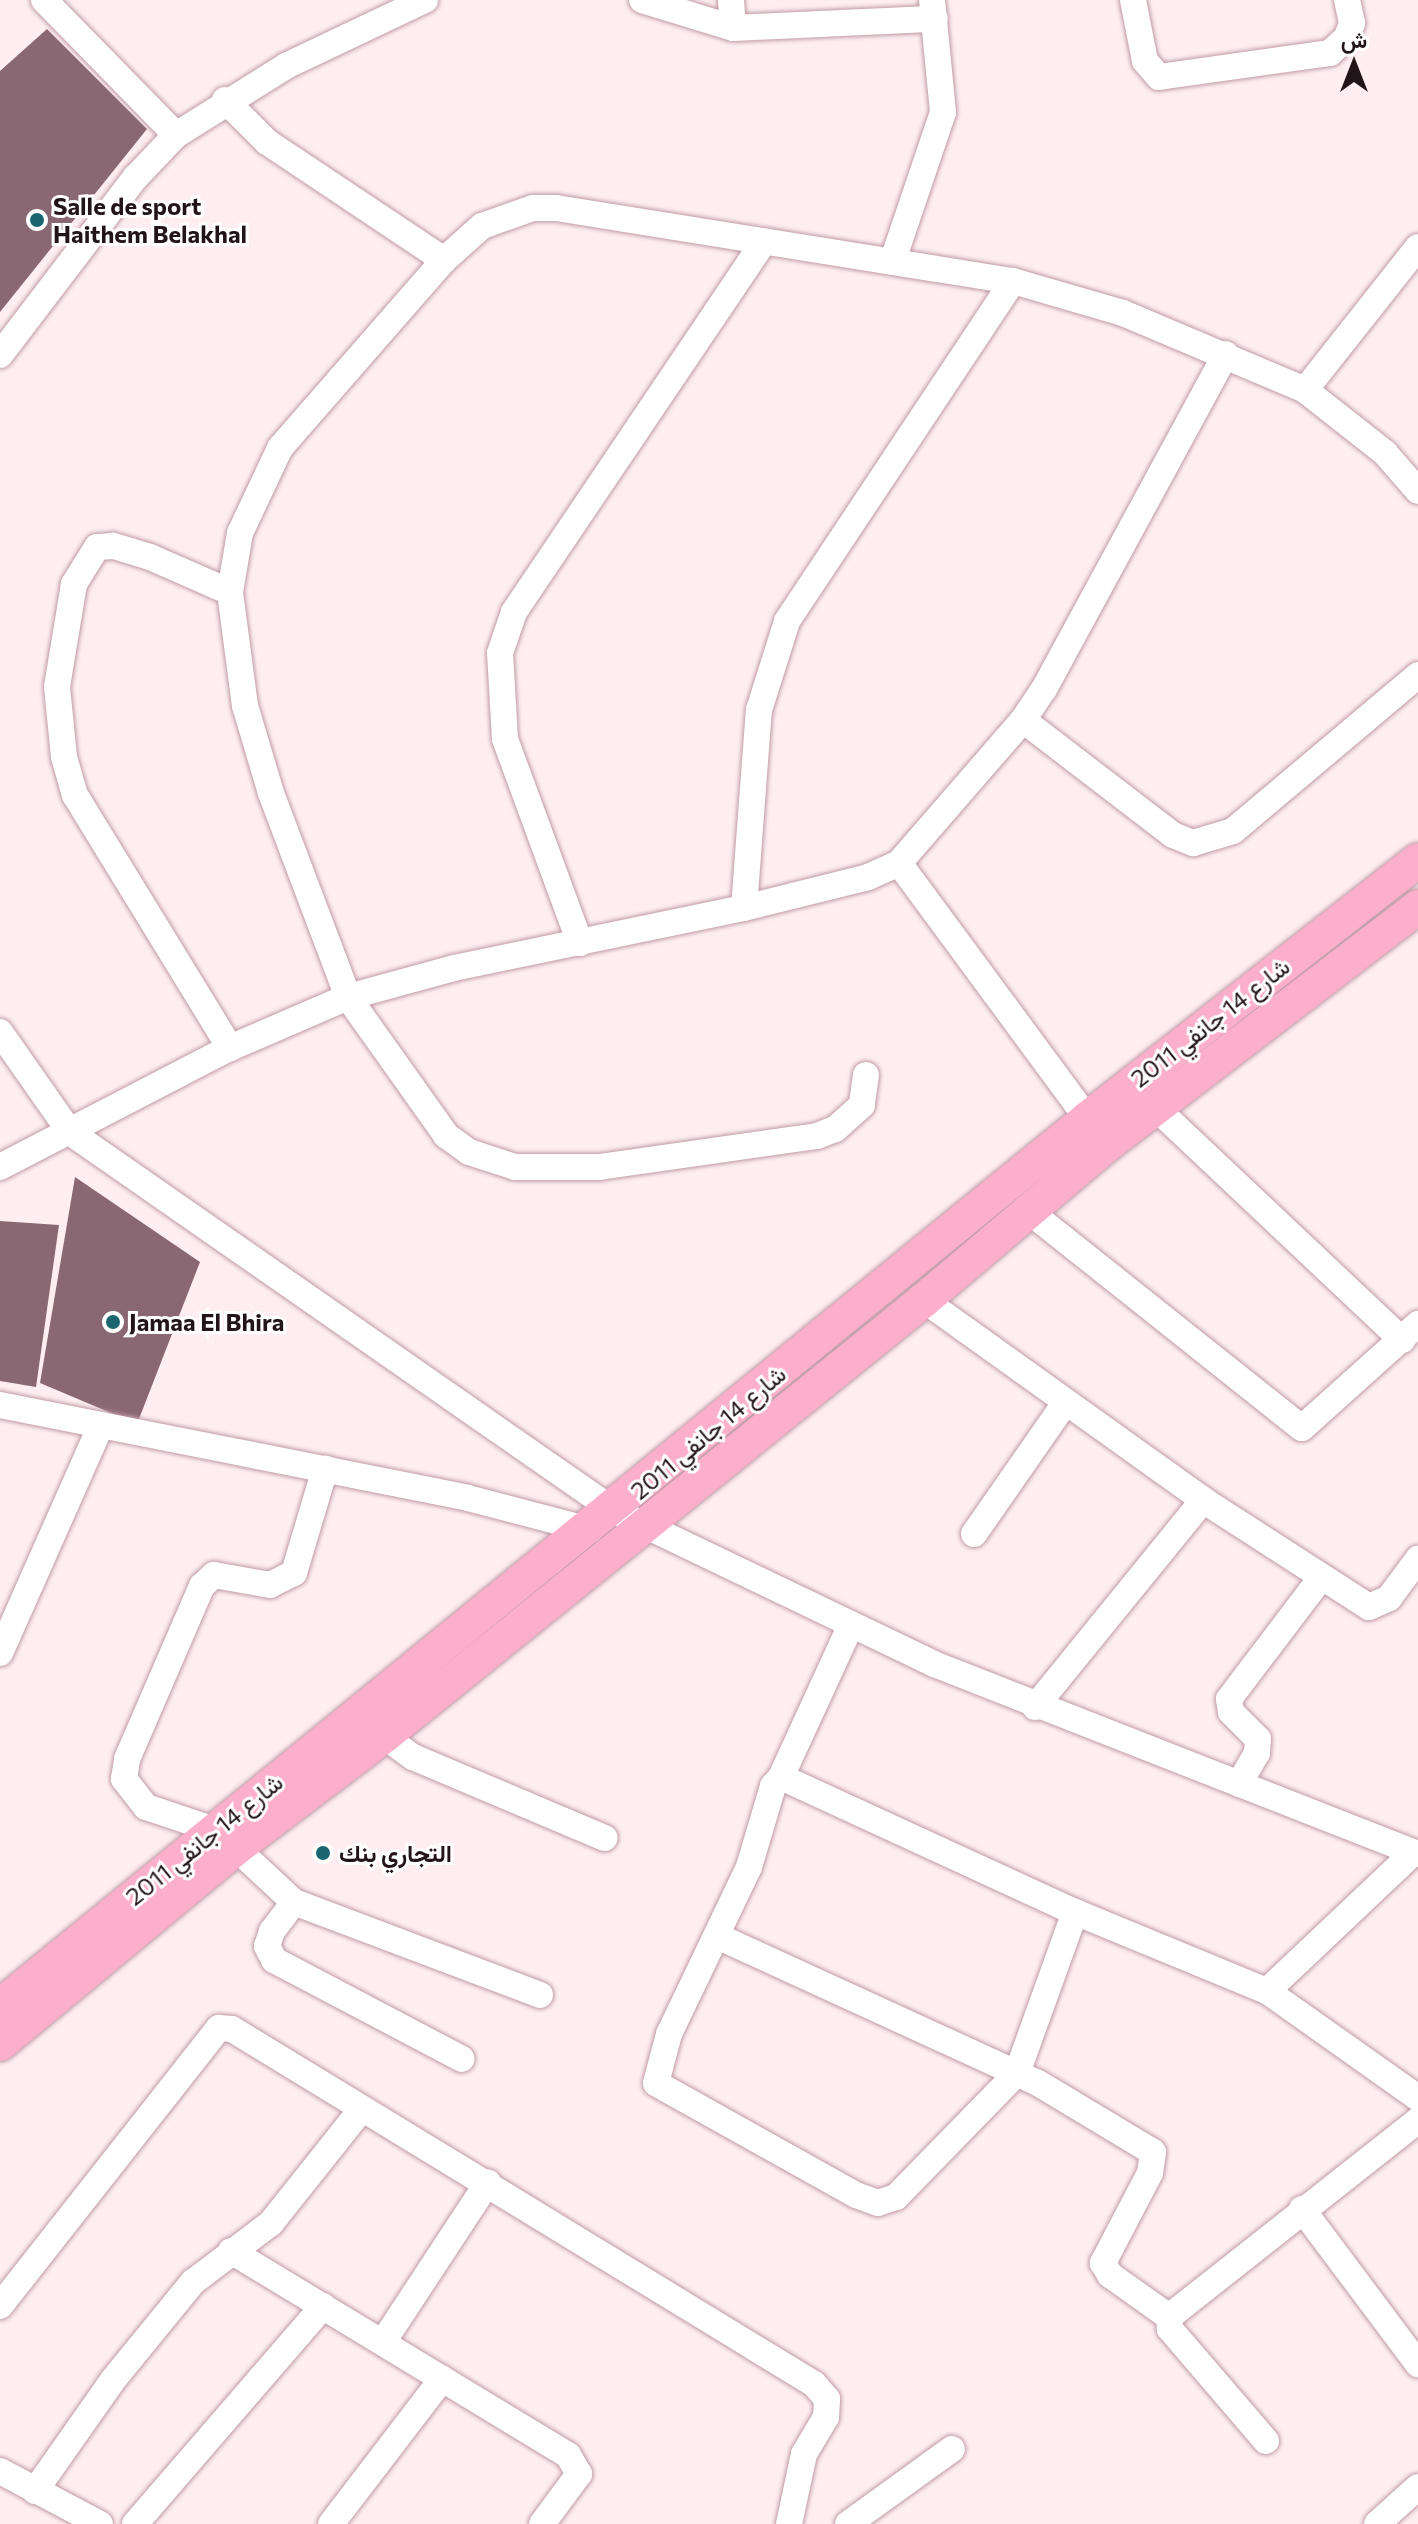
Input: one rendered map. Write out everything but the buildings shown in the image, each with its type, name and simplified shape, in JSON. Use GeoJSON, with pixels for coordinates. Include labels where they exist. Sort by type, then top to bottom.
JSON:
{"type":"FeatureCollection","features":[{"type":"Feature","properties":{"kind":"main road","name":"شارع 14 جانفي 2011"},"geometry":{"type":"LineString","coordinates":[[0,2006],[226,1839],[614,1522],[1087,1119],[1418,860]]}},
{"type":"Feature","properties":{"kind":"main road","name":"شارع 14 جانفي 2011"},"geometry":{"type":"LineString","coordinates":[[0,2044],[226,1839],[384,1736],[614,1522],[924,1300],[1107,1145],[1418,907]]}},
{"type":"Feature","properties":{"kind":"street"},"geometry":{"type":"LineString","coordinates":[[44,0],[176,135]]}},
{"type":"Feature","properties":{"kind":"street"},"geometry":{"type":"LineString","coordinates":[[642,0],[733,28],[934,9],[943,112],[893,260]]}},
{"type":"Feature","properties":{"kind":"street"},"geometry":{"type":"LineString","coordinates":[[731,0],[733,28]]}},
{"type":"Feature","properties":{"kind":"street"},"geometry":{"type":"LineString","coordinates":[[1133,0],[1145,61],[1149,72],[1159,77],[1330,53],[1342,44],[1352,23],[1347,0]]}},
{"type":"Feature","properties":{"kind":"street"},"geometry":{"type":"LineString","coordinates":[[0,355],[135,178],[176,135],[225,100],[409,3]]}},
{"type":"Feature","properties":{"kind":"street"},"geometry":{"type":"LineString","coordinates":[[225,100],[267,142],[444,260]]}},
{"type":"Feature","properties":{"kind":"street"},"geometry":{"type":"LineString","coordinates":[[866,1075],[862,1105],[835,1129],[804,1140],[599,1167],[515,1167],[469,1152],[446,1135],[348,997],[271,793],[245,706],[230,592],[240,533],[280,448],[444,260],[482,226],[533,208],[647,219],[1013,281],[1111,309],[1226,354],[1305,390],[1385,453],[1418,491]]}},
{"type":"Feature","properties":{"kind":"street"},"geometry":{"type":"LineString","coordinates":[[580,943],[505,739],[500,653],[514,612],[764,241]]}},
{"type":"Feature","properties":{"kind":"street"},"geometry":{"type":"LineString","coordinates":[[1305,390],[1418,247]]}},
{"type":"Feature","properties":{"kind":"street"},"geometry":{"type":"LineString","coordinates":[[744,908],[759,710],[787,621],[1013,281]]}},
{"type":"Feature","properties":{"kind":"street"},"geometry":{"type":"LineString","coordinates":[[0,1167],[230,1048],[348,997],[744,908],[868,877],[899,863],[1023,720],[1137,526],[1226,354]]}},
{"type":"Feature","properties":{"kind":"street"},"geometry":{"type":"LineString","coordinates":[[230,592],[150,557],[113,546],[97,547],[74,584],[57,687],[64,757],[75,795],[230,1048]]}},
{"type":"Feature","properties":{"kind":"street"},"geometry":{"type":"LineString","coordinates":[[1023,720],[1173,835],[1193,843],[1233,831],[1418,675]]}},
{"type":"Feature","properties":{"kind":"street"},"geometry":{"type":"LineString","coordinates":[[899,863],[1107,1145]]}},
{"type":"Feature","properties":{"kind":"street"},"geometry":{"type":"LineString","coordinates":[[0,1032],[70,1132],[614,1522],[1035,1707],[1415,1854],[1267,1991]]}},
{"type":"Feature","properties":{"kind":"street"},"geometry":{"type":"LineString","coordinates":[[1030,1212],[1302,1428],[1410,1332],[1157,1109]]}},
{"type":"Feature","properties":{"kind":"street"},"geometry":{"type":"LineString","coordinates":[[924,1300],[1203,1500],[1369,1607],[1381,1606],[1418,1559]]}},
{"type":"Feature","properties":{"kind":"street"},"geometry":{"type":"LineString","coordinates":[[974,1534],[1065,1403]]}},
{"type":"Feature","properties":{"kind":"street"},"geometry":{"type":"LineString","coordinates":[[0,1405],[614,1522]]}},
{"type":"Feature","properties":{"kind":"street"},"geometry":{"type":"LineString","coordinates":[[0,1653],[101,1425]]}},
{"type":"Feature","properties":{"kind":"street"},"geometry":{"type":"LineString","coordinates":[[325,1469],[294,1573],[270,1585],[214,1575],[202,1586],[127,1759],[124,1779],[146,1807],[226,1839],[294,1902],[540,1995]]}},
{"type":"Feature","properties":{"kind":"street"},"geometry":{"type":"LineString","coordinates":[[1035,1707],[1203,1500]]}},
{"type":"Feature","properties":{"kind":"street"},"geometry":{"type":"LineString","coordinates":[[1239,1784],[1257,1753],[1258,1739],[1231,1712],[1229,1699],[1321,1578]]}},
{"type":"Feature","properties":{"kind":"street"},"geometry":{"type":"LineString","coordinates":[[850,1627],[781,1777],[773,1786],[749,1867],[669,2034],[656,2083],[856,2195],[878,2203],[896,2197],[1017,2073],[1075,1912]]}},
{"type":"Feature","properties":{"kind":"street"},"geometry":{"type":"LineString","coordinates":[[384,1736],[413,1757],[605,1838]]}},
{"type":"Feature","properties":{"kind":"street"},"geometry":{"type":"LineString","coordinates":[[781,1777],[1075,1912],[1267,1991],[1418,2098]]}},
{"type":"Feature","properties":{"kind":"street"},"geometry":{"type":"LineString","coordinates":[[294,1902],[272,1931],[267,1946],[274,1960],[462,2059]]}},
{"type":"Feature","properties":{"kind":"street"},"geometry":{"type":"LineString","coordinates":[[717,1936],[1017,2073],[1153,2152],[1150,2173],[1103,2263],[1110,2275],[1169,2317],[1170,2329],[1266,2441]]}},
{"type":"Feature","properties":{"kind":"street"},"geometry":{"type":"LineString","coordinates":[[0,2306],[219,2028],[255,2041],[361,2110],[488,2182],[814,2384],[827,2399],[826,2417],[804,2454],[789,2524]]}},
{"type":"Feature","properties":{"kind":"street"},"geometry":{"type":"LineString","coordinates":[[35,2491],[193,2282],[271,2223],[361,2110]]}},
{"type":"Feature","properties":{"kind":"street"},"geometry":{"type":"LineString","coordinates":[[1169,2317],[1418,2120]]}},
{"type":"Feature","properties":{"kind":"street"},"geometry":{"type":"LineString","coordinates":[[383,2342],[488,2182]]}},
{"type":"Feature","properties":{"kind":"street"},"geometry":{"type":"LineString","coordinates":[[1302,2209],[1418,2364]]}},
{"type":"Feature","properties":{"kind":"street"},"geometry":{"type":"LineString","coordinates":[[231,2251],[568,2455],[577,2466],[573,2485],[542,2524]]}},
{"type":"Feature","properties":{"kind":"street"},"geometry":{"type":"LineString","coordinates":[[135,2524],[323,2306]]}},
{"type":"Feature","properties":{"kind":"street"},"geometry":{"type":"LineString","coordinates":[[331,2524],[442,2379]]}},
{"type":"Feature","properties":{"kind":"street"},"geometry":{"type":"LineString","coordinates":[[848,2524],[952,2449]]}},
{"type":"Feature","properties":{"kind":"street"},"geometry":{"type":"LineString","coordinates":[[0,2471],[100,2524]]}},
{"type":"Feature","properties":{"kind":"street"},"geometry":{"type":"LineString","coordinates":[[1377,2524],[1418,2487]]}},
{"type":"Feature","properties":{"kind":"place","name":"Salle de sport Haithem Belakhal"},"geometry":{"type":"Point","coordinates":[37,220]}},
{"type":"Feature","properties":{"kind":"place","name":"Jamaa El Bhira"},"geometry":{"type":"Point","coordinates":[113,1322]}},
{"type":"Feature","properties":{"kind":"place","name":"التجاري بنك"},"geometry":{"type":"Point","coordinates":[323,1853]}}]}
